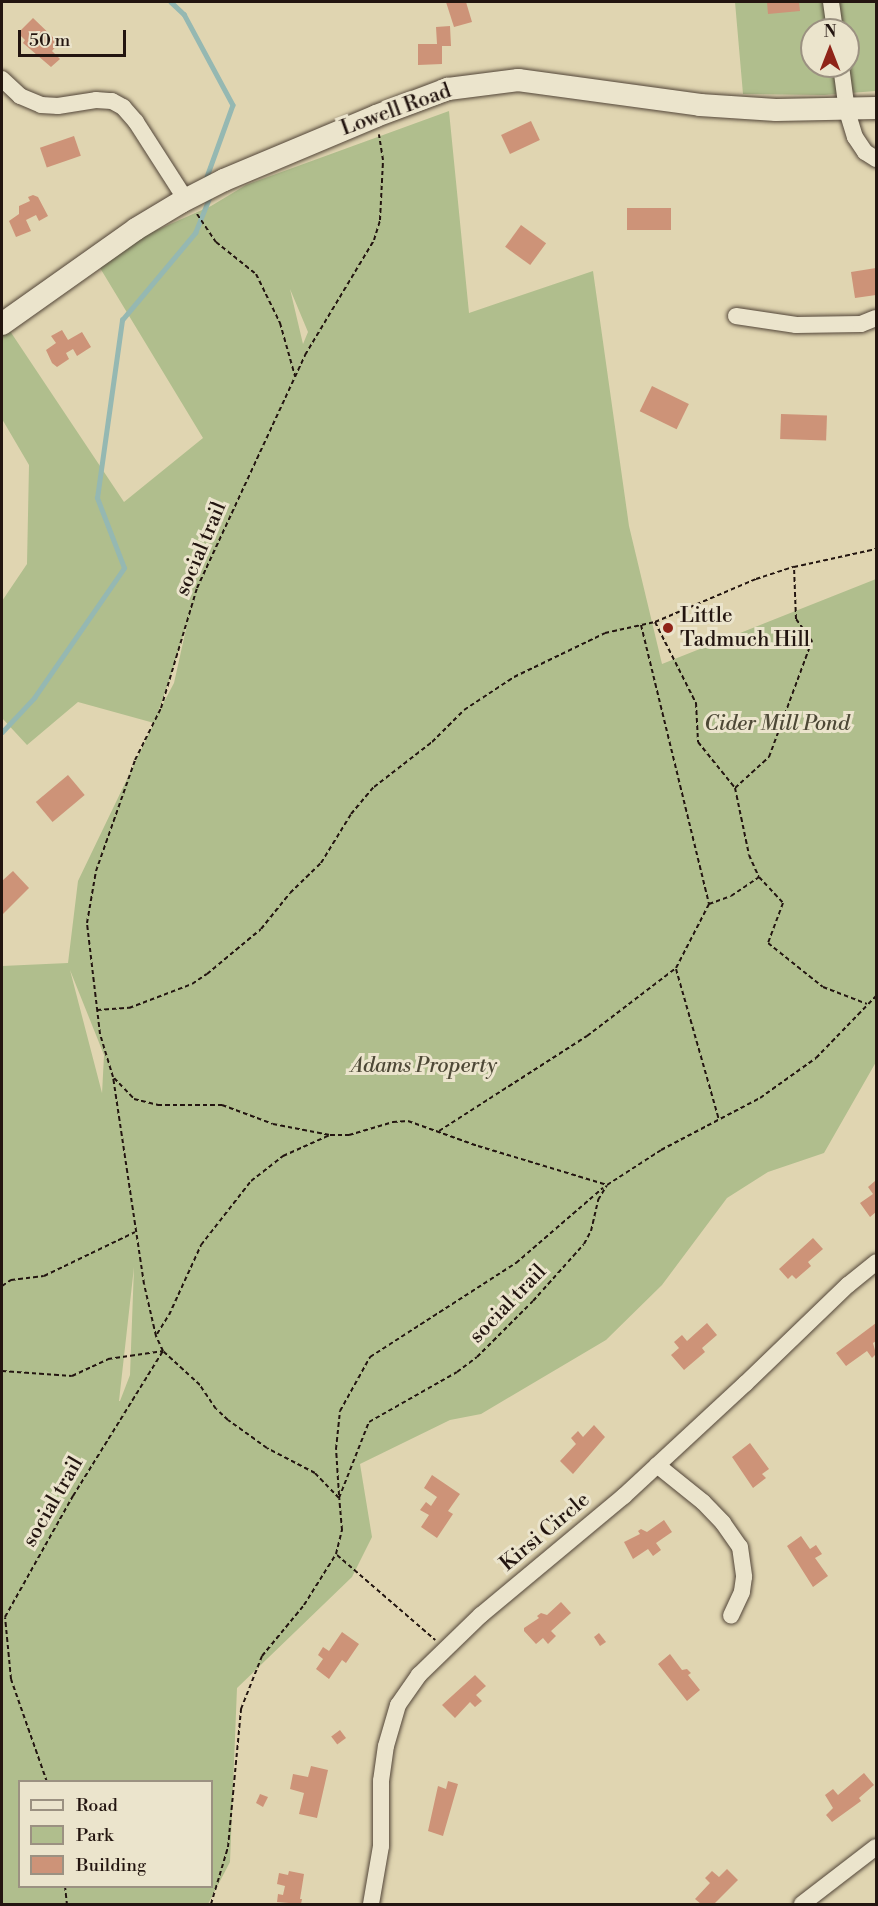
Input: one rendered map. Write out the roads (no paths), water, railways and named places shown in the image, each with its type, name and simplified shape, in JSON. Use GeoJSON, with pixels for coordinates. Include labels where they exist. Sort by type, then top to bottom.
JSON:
{"type":"FeatureCollection","features":[{"type":"Feature","properties":{"kind":"street"},"geometry":{"type":"LineString","coordinates":[[831,2],[833,18]]}},
{"type":"Feature","properties":{"kind":"street"},"geometry":{"type":"LineString","coordinates":[[843,78],[847,111],[858,142],[865,152],[876,159]]}},
{"type":"Feature","properties":{"kind":"street"},"geometry":{"type":"LineString","coordinates":[[2,79],[20,96],[41,105],[58,106],[103,100],[123,107],[136,122],[190,204]]}},
{"type":"Feature","properties":{"kind":"street","name":"Lowell Road"},"geometry":{"type":"LineString","coordinates":[[2,324],[136,229],[190,204],[224,180],[376,116],[448,89],[518,80],[700,105],[776,110],[847,111],[876,108]]}},
{"type":"Feature","properties":{"kind":"street"},"geometry":{"type":"LineString","coordinates":[[736,316],[796,325],[861,324],[876,318]]}},
{"type":"Feature","properties":{"kind":"street","name":"Kirsi Circle"},"geometry":{"type":"LineString","coordinates":[[370,1905],[381,1846],[381,1781],[389,1736],[398,1705],[419,1676],[481,1615],[624,1496],[848,1285],[876,1262]]}},
{"type":"Feature","properties":{"kind":"street"},"geometry":{"type":"LineString","coordinates":[[657,1465],[703,1502],[723,1523],[740,1547],[744,1577],[742,1592],[731,1616]]}},
{"type":"Feature","properties":{"kind":"street"},"geometry":{"type":"LineString","coordinates":[[802,1905],[876,1847]]}},
{"type":"Feature","properties":{"kind":"waterway"},"geometry":{"type":"LineString","coordinates":[[171,2],[184,14],[233,105],[207,177]]}},
{"type":"Feature","properties":{"kind":"waterway"},"geometry":{"type":"LineString","coordinates":[[2,732],[34,698],[124,568],[97,498],[122,320],[195,233],[209,199]]}},
{"type":"Feature","properties":{"kind":"place","name":"Little Tadmuch Hill"},"geometry":{"type":"Point","coordinates":[668,628]}},
{"type":"Feature","properties":{"kind":"park label","name":"Cider Mill Pond"},"geometry":{"type":"Point","coordinates":[777,724]}},
{"type":"Feature","properties":{"kind":"park label","name":"Adams Property"},"geometry":{"type":"Point","coordinates":[424,1066]}}]}
